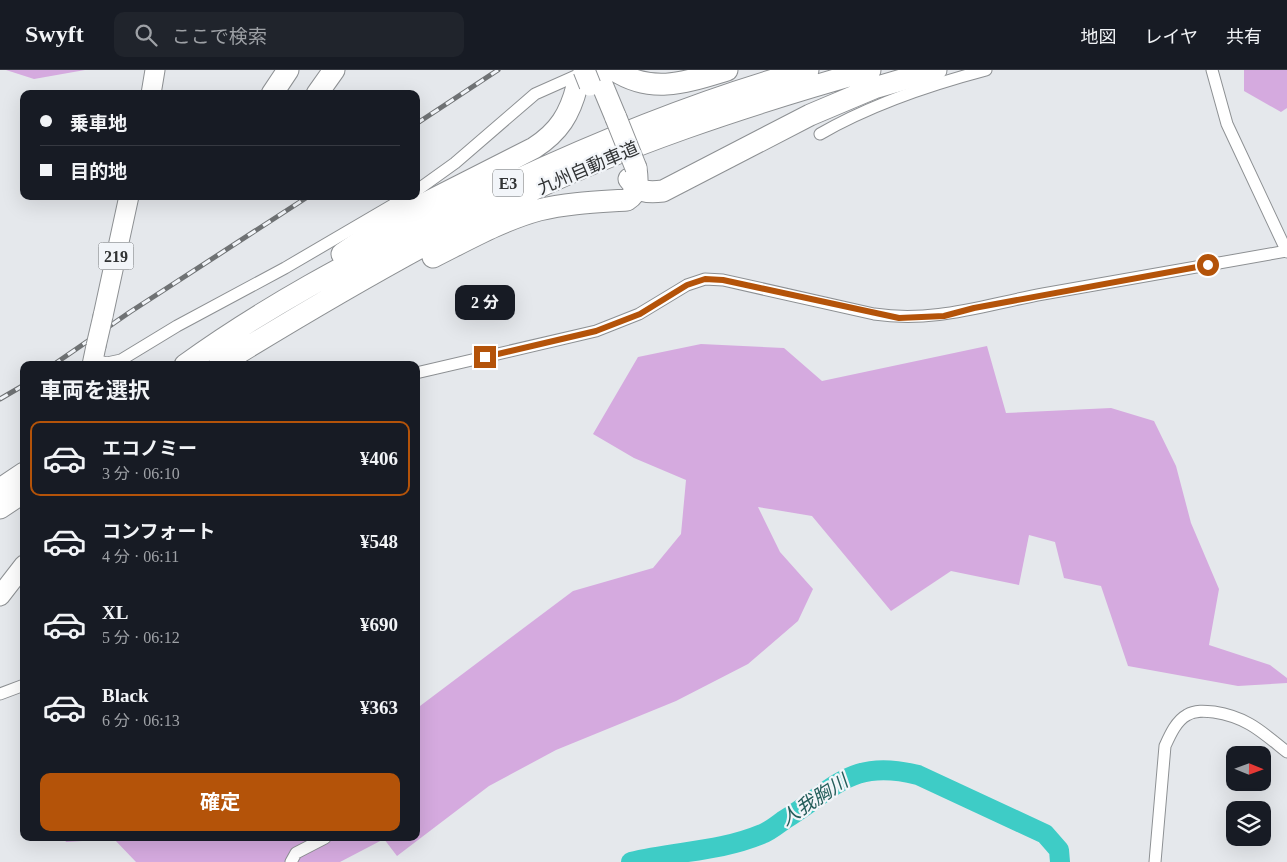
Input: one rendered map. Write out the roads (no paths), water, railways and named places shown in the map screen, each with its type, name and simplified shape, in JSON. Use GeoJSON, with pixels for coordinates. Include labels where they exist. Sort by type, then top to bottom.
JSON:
{"type":"FeatureCollection","features":[{"type":"Feature","properties":{"kind":"highway"},"geometry":{"type":"LineString","coordinates":[[152,90],[155,70]]}},
{"type":"Feature","properties":{"kind":"highway"},"geometry":{"type":"LineString","coordinates":[[275,90],[288,70]]}},
{"type":"Feature","properties":{"kind":"highway"},"geometry":{"type":"LineString","coordinates":[[320,90],[334,70]]}},
{"type":"Feature","properties":{"kind":"highway"},"geometry":{"type":"LineString","coordinates":[[594,75],[628,79],[657,86],[690,82],[727,70]]}},
{"type":"Feature","properties":{"kind":"highway","name":"九州自動車道"},"geometry":{"type":"LineString","coordinates":[[191,361],[225,336],[313,283],[502,186],[695,106],[808,70]]}},
{"type":"Feature","properties":{"kind":"highway","name":"九州自動車道"},"geometry":{"type":"LineString","coordinates":[[225,361],[319,303],[506,203],[601,160],[708,120],[798,90],[870,70]]}},
{"type":"Feature","properties":{"kind":"highway"},"geometry":{"type":"LineString","coordinates":[[594,75],[633,176],[650,193],[663,191],[810,115],[874,88],[936,70]]}},
{"type":"Feature","properties":{"kind":"highway"},"geometry":{"type":"LineString","coordinates":[[225,336],[308,276],[392,220],[549,139],[594,75]]}},
{"type":"Feature","properties":{"kind":"highway"},"geometry":{"type":"LineString","coordinates":[[319,303],[404,270],[509,220],[567,205],[627,200],[633,176]]}},
{"type":"Feature","properties":{"kind":"highway","name":"219"},"geometry":{"type":"LineString","coordinates":[[94,357],[128,200]]}},
{"type":"Feature","properties":{"kind":"highway"},"geometry":{"type":"LineString","coordinates":[[0,489],[20,476]]}},
{"type":"Feature","properties":{"kind":"highway"},"geometry":{"type":"LineString","coordinates":[[0,508],[20,495]]}},
{"type":"Feature","properties":{"kind":"highway"},"geometry":{"type":"LineString","coordinates":[[0,596],[20,570]]}},
{"type":"Feature","properties":{"kind":"street"},"geometry":{"type":"LineString","coordinates":[[820,134],[852,116],[941,81],[986,70]]}},
{"type":"Feature","properties":{"kind":"street"},"geometry":{"type":"LineString","coordinates":[[420,372],[611,326],[647,310],[687,285],[705,279],[723,280],[874,314],[899,318],[924,318],[944,316],[1042,295],[1287,251],[1227,124],[1212,70]]}},
{"type":"Feature","properties":{"kind":"street"},"geometry":{"type":"LineString","coordinates":[[420,188],[455,163],[535,94],[594,75]]}},
{"type":"Feature","properties":{"kind":"street"},"geometry":{"type":"LineString","coordinates":[[116,361],[285,268],[401,200]]}},
{"type":"Feature","properties":{"kind":"street"},"geometry":{"type":"LineString","coordinates":[[0,694],[20,686]]}},
{"type":"Feature","properties":{"kind":"street"},"geometry":{"type":"LineString","coordinates":[[1155,862],[1165,746],[1173,730],[1186,715],[1206,711],[1237,716],[1251,723],[1287,752]]}},
{"type":"Feature","properties":{"kind":"street"},"geometry":{"type":"LineString","coordinates":[[290,862],[296,853],[319,841]]}},
{"type":"Feature","properties":{"kind":"waterway","name":"人我胸川"},"geometry":{"type":"LineString","coordinates":[[631,862],[713,848],[762,834],[771,830],[845,779],[860,773],[876,770],[918,775],[1045,834],[1059,850],[1060,862]]}},
{"type":"Feature","properties":{"kind":"railway"},"geometry":{"type":"LineString","coordinates":[[420,121],[498,70]]}},
{"type":"Feature","properties":{"kind":"railway"},"geometry":{"type":"LineString","coordinates":[[59,361],[130,312],[303,200]]}},
{"type":"Feature","properties":{"kind":"railway"},"geometry":{"type":"LineString","coordinates":[[0,399],[20,387]]}}]}
